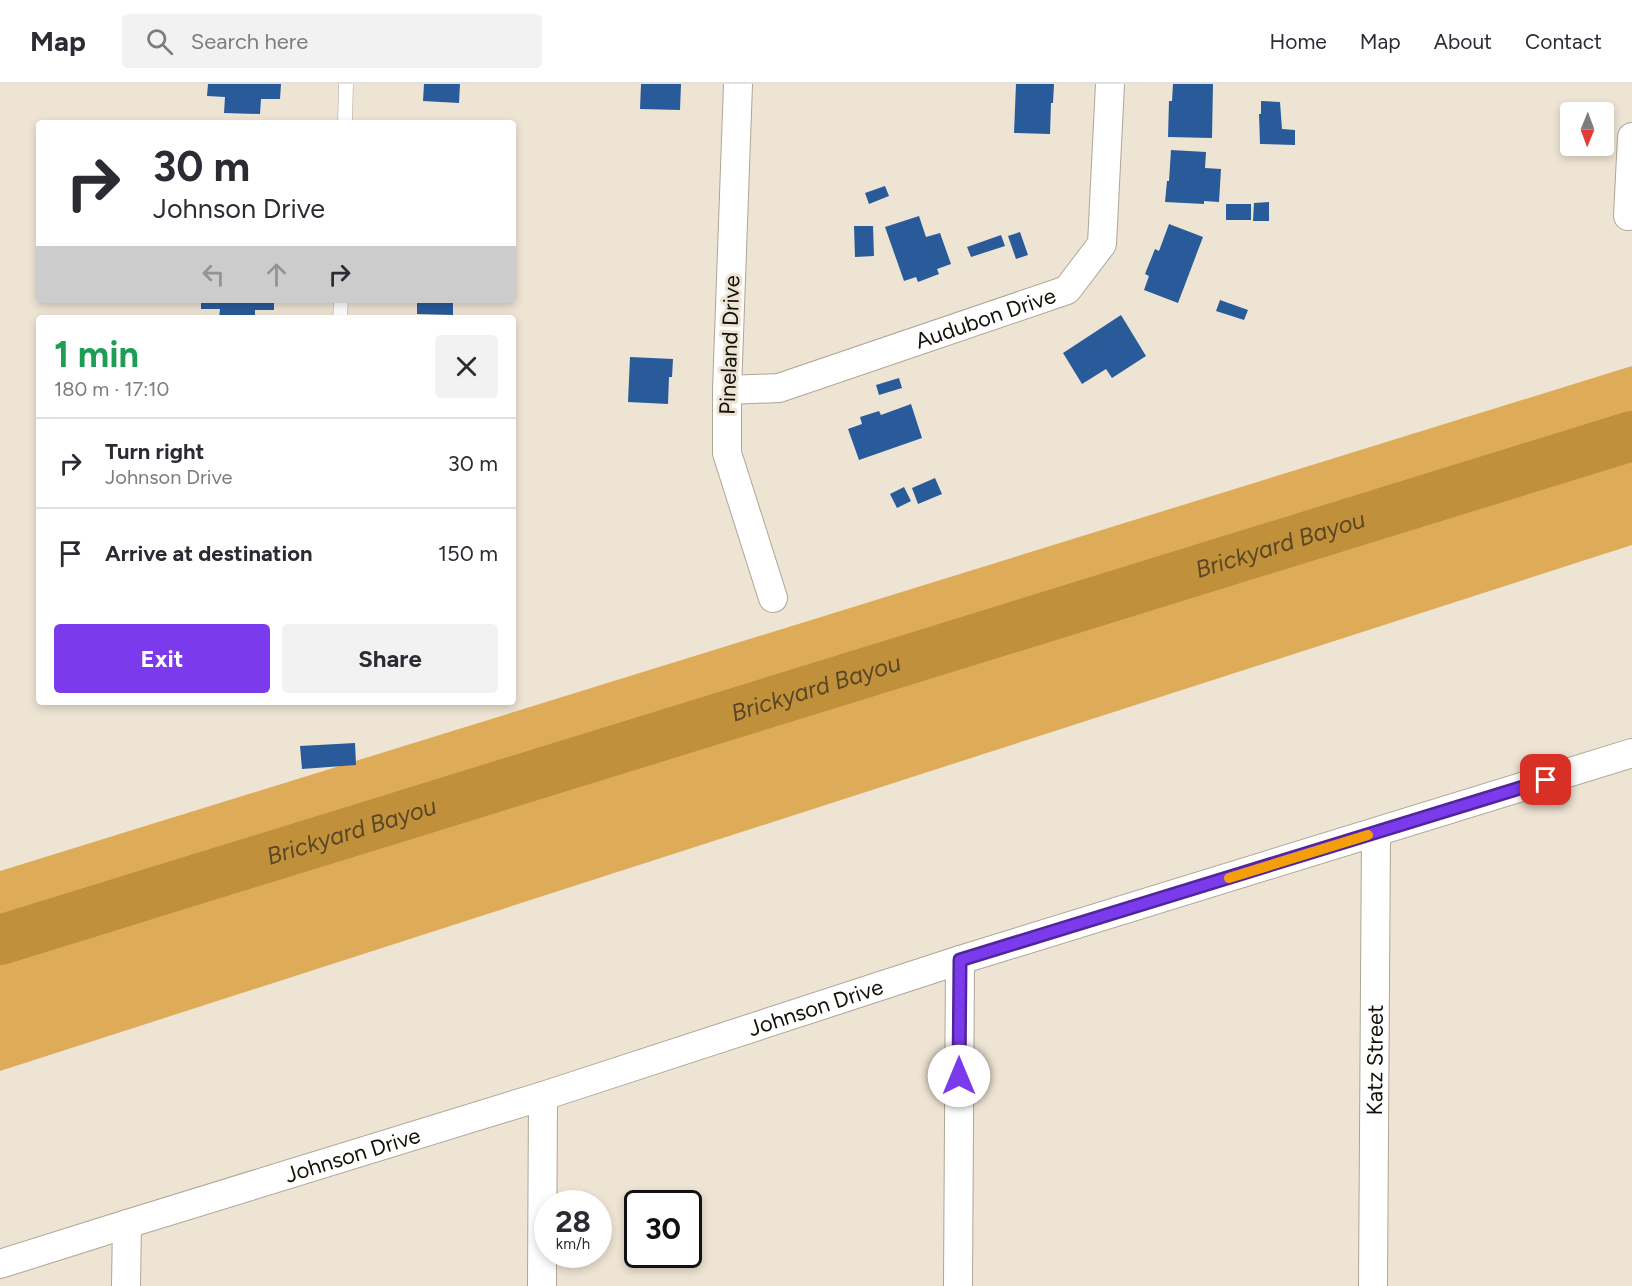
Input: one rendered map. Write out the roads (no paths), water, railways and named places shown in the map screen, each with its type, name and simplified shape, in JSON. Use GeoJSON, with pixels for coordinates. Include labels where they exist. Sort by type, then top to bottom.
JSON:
{"type":"FeatureCollection","features":[{"type":"Feature","properties":{"kind":"street","name":"Pineland Drive"},"geometry":{"type":"LineString","coordinates":[[738,84],[726,453],[773,598]]}},
{"type":"Feature","properties":{"kind":"street","name":"Audubon Drive"},"geometry":{"type":"LineString","coordinates":[[727,390],[779,388],[1067,290],[1102,244],[1110,84]]}},
{"type":"Feature","properties":{"kind":"street"},"geometry":{"type":"LineString","coordinates":[[1628,216],[1632,137]]}},
{"type":"Feature","properties":{"kind":"street","name":"Johnson Drive"},"geometry":{"type":"LineString","coordinates":[[0,1264],[543,1096],[960,960],[1632,753]]}},
{"type":"Feature","properties":{"kind":"street","name":"Katz Street"},"geometry":{"type":"LineString","coordinates":[[1373,1286],[1376,833]]}},
{"type":"Feature","properties":{"kind":"street"},"geometry":{"type":"LineString","coordinates":[[958,1286],[960,960]]}},
{"type":"Feature","properties":{"kind":"street"},"geometry":{"type":"LineString","coordinates":[[542,1286],[543,1096]]}},
{"type":"Feature","properties":{"kind":"street"},"geometry":{"type":"LineString","coordinates":[[126,1286],[127,1224]]}},
{"type":"Feature","properties":{"kind":"lane"},"geometry":{"type":"LineString","coordinates":[[345,120],[346,84]]}},
{"type":"Feature","properties":{"kind":"waterway","name":"Brickyard Bayou"},"geometry":{"type":"LineString","coordinates":[[0,940],[1632,436]]}}]}
